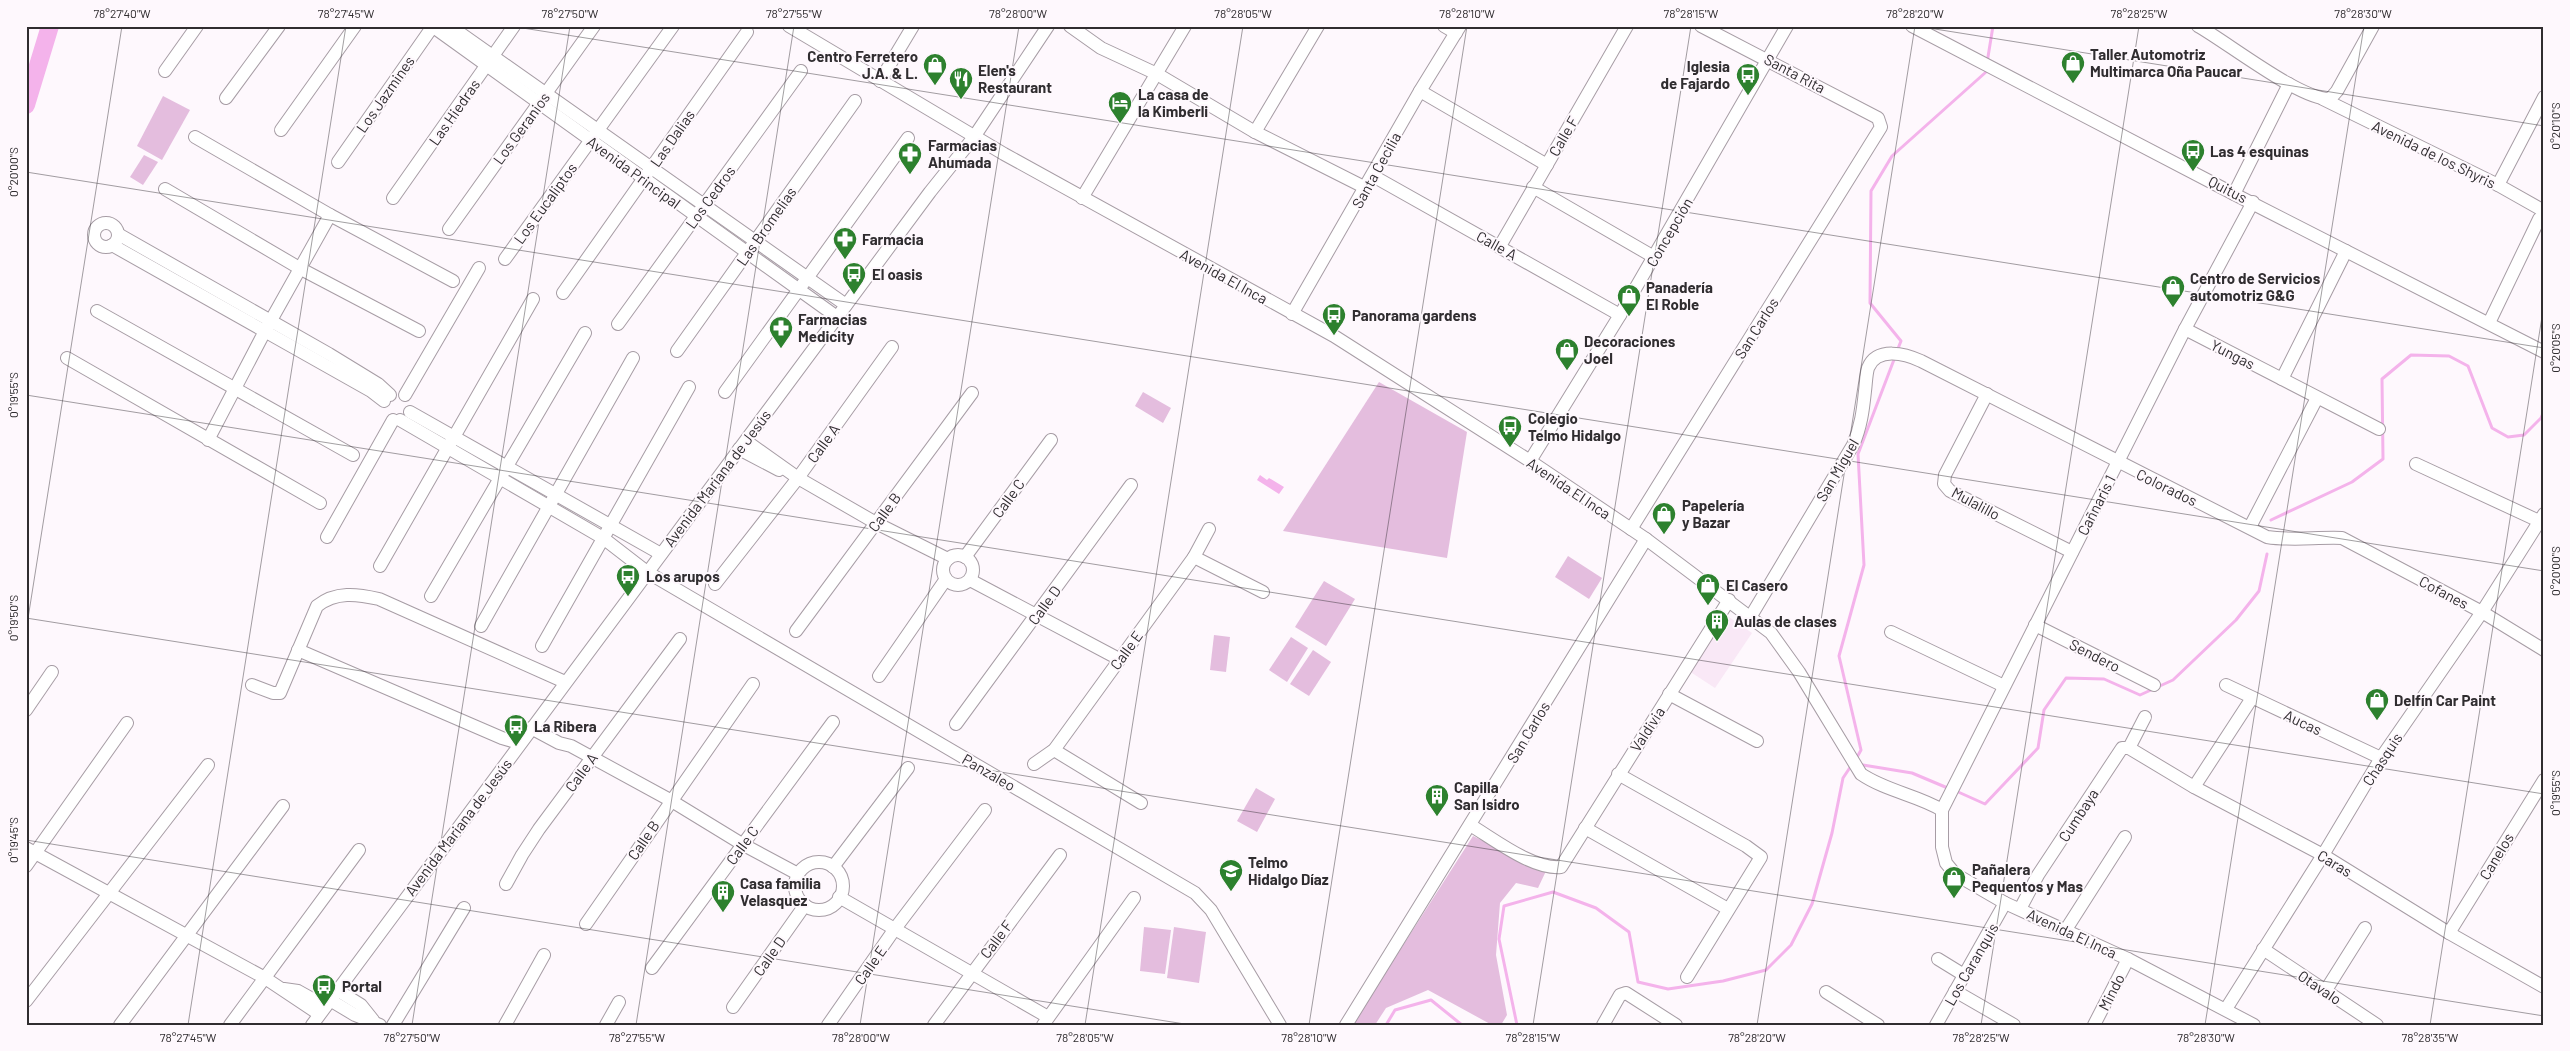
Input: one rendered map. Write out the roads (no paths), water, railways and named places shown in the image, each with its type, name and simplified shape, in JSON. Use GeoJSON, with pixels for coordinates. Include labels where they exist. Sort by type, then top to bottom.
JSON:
{"type":"FeatureCollection","features":[{"type":"Feature","properties":{"kind":"street"},"geometry":{"type":"LineString","coordinates":[[165,72],[197,26]]}},
{"type":"Feature","properties":{"kind":"street"},"geometry":{"type":"LineString","coordinates":[[226,98],[279,26]]}},
{"type":"Feature","properties":{"kind":"street"},"geometry":{"type":"LineString","coordinates":[[281,130],[355,26]]}},
{"type":"Feature","properties":{"kind":"street","name":"Avenida Principal"},"geometry":{"type":"LineString","coordinates":[[433,26],[490,61],[647,173],[704,206],[846,305]]}},
{"type":"Feature","properties":{"kind":"street","name":"Los Jazmines"},"geometry":{"type":"LineString","coordinates":[[338,162],[433,26]]}},
{"type":"Feature","properties":{"kind":"street","name":"Avenida Principal"},"geometry":{"type":"LineString","coordinates":[[450,26],[490,61]]}},
{"type":"Feature","properties":{"kind":"street","name":"Las Hiedras"},"geometry":{"type":"LineString","coordinates":[[393,198],[514,26]]}},
{"type":"Feature","properties":{"kind":"street","name":"Los Geranios"},"geometry":{"type":"LineString","coordinates":[[449,229],[594,26]]}},
{"type":"Feature","properties":{"kind":"street","name":"Los Eucaliptos"},"geometry":{"type":"LineString","coordinates":[[505,258],[673,26]]}},
{"type":"Feature","properties":{"kind":"street","name":"Avenida El Inca"},"geometry":{"type":"LineString","coordinates":[[789,26],[974,137],[1334,336],[1530,461],[1646,539],[1751,616],[1778,640],[1861,774],[1873,782],[1944,805],[1942,847],[1949,868],[2006,903],[2128,959],[2254,1024]]}},
{"type":"Feature","properties":{"kind":"street"},"geometry":{"type":"LineString","coordinates":[[880,81],[913,26]]}},
{"type":"Feature","properties":{"kind":"street","name":"Avenida Mariana de Jesús"},"geometry":{"type":"LineString","coordinates":[[325,1007],[519,743],[930,192],[974,137],[1048,26]]}},
{"type":"Feature","properties":{"kind":"street"},"geometry":{"type":"LineString","coordinates":[[1070,26],[1101,48],[1156,74],[1255,132],[1366,188]]}},
{"type":"Feature","properties":{"kind":"street"},"geometry":{"type":"LineString","coordinates":[[1082,198],[1185,26]]}},
{"type":"Feature","properties":{"kind":"street"},"geometry":{"type":"LineString","coordinates":[[1255,132],[1318,26]]}},
{"type":"Feature","properties":{"kind":"street"},"geometry":{"type":"LineString","coordinates":[[1444,26],[1458,30]]}},
{"type":"Feature","properties":{"kind":"street","name":"Calle F"},"geometry":{"type":"LineString","coordinates":[[1500,246],[1627,26]]}},
{"type":"Feature","properties":{"kind":"street","name":"Santa Rita"},"geometry":{"type":"LineString","coordinates":[[1702,26],[1878,118],[1881,127]]}},
{"type":"Feature","properties":{"kind":"street","name":"Concepción"},"geometry":{"type":"LineString","coordinates":[[1530,461],[1620,316],[1770,60],[1787,26]]}},
{"type":"Feature","properties":{"kind":"street","name":"Quitus"},"geometry":{"type":"LineString","coordinates":[[1912,26],[2234,194],[2253,202],[2544,352]]}},
{"type":"Feature","properties":{"kind":"street","name":"Avenida de los Shyris"},"geometry":{"type":"LineString","coordinates":[[2198,26],[2213,30],[2289,84],[2326,99],[2498,184],[2544,212]]}},
{"type":"Feature","properties":{"kind":"street"},"geometry":{"type":"LineString","coordinates":[[2326,99],[2337,91],[2374,26]]}},
{"type":"Feature","properties":{"kind":"street","name":"Santa Cecilia"},"geometry":{"type":"LineString","coordinates":[[1292,314],[1373,176],[1420,91],[1458,30]]}},
{"type":"Feature","properties":{"kind":"street","name":"Las Dalias"},"geometry":{"type":"LineString","coordinates":[[563,293],[747,32]]}},
{"type":"Feature","properties":{"kind":"street","name":"Los Cedros"},"geometry":{"type":"LineString","coordinates":[[618,324],[801,71]]}},
{"type":"Feature","properties":{"kind":"street"},"geometry":{"type":"LineString","coordinates":[[2234,194],[2289,84]]}},
{"type":"Feature","properties":{"kind":"street"},"geometry":{"type":"LineString","coordinates":[[1420,91],[1547,165]]}},
{"type":"Feature","properties":{"kind":"street"},"geometry":{"type":"LineString","coordinates":[[2498,184],[2544,96]]}},
{"type":"Feature","properties":{"kind":"street","name":"Las Bromelias"},"geometry":{"type":"LineString","coordinates":[[677,351],[855,101]]}},
{"type":"Feature","properties":{"kind":"street","name":"San Carlos"},"geometry":{"type":"LineString","coordinates":[[1631,529],[1881,127]]}},
{"type":"Feature","properties":{"kind":"street"},"geometry":{"type":"LineString","coordinates":[[195,137],[330,215],[453,281]]}},
{"type":"Feature","properties":{"kind":"street"},"geometry":{"type":"LineString","coordinates":[[725,392],[908,138]]}},
{"type":"Feature","properties":{"kind":"street","name":"Avenida Principal"},"geometry":{"type":"LineString","coordinates":[[647,173],[696,217],[837,317]]}},
{"type":"Feature","properties":{"kind":"street","name":"Calle A"},"geometry":{"type":"LineString","coordinates":[[1373,176],[1500,246],[1620,316]]}},
{"type":"Feature","properties":{"kind":"street"},"geometry":{"type":"LineString","coordinates":[[1534,187],[1654,257]]}},
{"type":"Feature","properties":{"kind":"street"},"geometry":{"type":"LineString","coordinates":[[165,189],[301,269],[419,331]]}},
{"type":"Feature","properties":{"kind":"street","name":"Cañnaris 1"},"geometry":{"type":"LineString","coordinates":[[1944,805],[2185,329],[2253,202]]}},
{"type":"Feature","properties":{"kind":"street"},"geometry":{"type":"LineString","coordinates":[[2489,323],[2544,212]]}},
{"type":"Feature","properties":{"kind":"street"},"geometry":{"type":"LineString","coordinates":[[208,440],[268,326],[330,215]]}},
{"type":"Feature","properties":{"kind":"street"},"geometry":{"type":"LineString","coordinates":[[116,240],[326,359],[371,391],[387,398]]}},
{"type":"Feature","properties":{"kind":"street"},"geometry":{"type":"LineString","coordinates":[[2282,379],[2346,251]]}},
{"type":"Feature","properties":{"kind":"street"},"geometry":{"type":"LineString","coordinates":[[405,395],[478,268]]}},
{"type":"Feature","properties":{"kind":"street"},"geometry":{"type":"LineString","coordinates":[[380,566],[533,299]]}},
{"type":"Feature","properties":{"kind":"street"},"geometry":{"type":"LineString","coordinates":[[97,311],[353,454]]}},
{"type":"Feature","properties":{"kind":"street","name":"Yungas"},"geometry":{"type":"LineString","coordinates":[[2185,329],[2379,429]]}},
{"type":"Feature","properties":{"kind":"street"},"geometry":{"type":"LineString","coordinates":[[431,596],[585,333]]}},
{"type":"Feature","properties":{"kind":"street","name":"Calle A"},"geometry":{"type":"LineString","coordinates":[[715,584],[798,478],[892,347]]}},
{"type":"Feature","properties":{"kind":"street","name":"San Miguel"},"geometry":{"type":"LineString","coordinates":[[1751,616],[1853,445],[1860,425],[1868,369],[1878,358],[1898,353],[1921,361]]}},
{"type":"Feature","properties":{"kind":"street"},"geometry":{"type":"LineString","coordinates":[[67,358],[320,503]]}},
{"type":"Feature","properties":{"kind":"street"},"geometry":{"type":"LineString","coordinates":[[481,626],[633,358]]}},
{"type":"Feature","properties":{"kind":"street","name":"Colorados"},"geometry":{"type":"LineString","coordinates":[[1921,361],[2118,463],[2267,537],[2285,540],[2316,536],[2342,538]]}},
{"type":"Feature","properties":{"kind":"street"},"geometry":{"type":"LineString","coordinates":[[542,646],[689,387]]}},
{"type":"Feature","properties":{"kind":"street"},"geometry":{"type":"LineString","coordinates":[[396,420],[384,412],[387,398],[396,393],[405,395],[410,403],[410,412]]}},
{"type":"Feature","properties":{"kind":"street","name":"Calle B"},"geometry":{"type":"LineString","coordinates":[[796,631],[972,393]]}},
{"type":"Feature","properties":{"kind":"street","name":"Mulalillo"},"geometry":{"type":"LineString","coordinates":[[1987,394],[1945,476],[1944,484],[1950,491],[2072,552]]}},
{"type":"Feature","properties":{"kind":"street"},"geometry":{"type":"LineString","coordinates":[[2250,527],[2317,398]]}},
{"type":"Feature","properties":{"kind":"street"},"geometry":{"type":"LineString","coordinates":[[410,412],[661,554]]}},
{"type":"Feature","properties":{"kind":"street"},"geometry":{"type":"LineString","coordinates":[[328,537],[396,420],[410,412]]}},
{"type":"Feature","properties":{"kind":"street","name":"Panzaleo"},"geometry":{"type":"LineString","coordinates":[[396,420],[549,506],[603,538],[647,572],[1195,893],[1211,910],[1280,1025]]}},
{"type":"Feature","properties":{"kind":"street","name":"Calle C"},"geometry":{"type":"LineString","coordinates":[[965,557],[1051,440]]}},
{"type":"Feature","properties":{"kind":"street"},"geometry":{"type":"LineString","coordinates":[[742,445],[764,464],[798,478],[876,523],[948,559]]}},
{"type":"Feature","properties":{"kind":"street"},"geometry":{"type":"LineString","coordinates":[[2416,464],[2541,518]]}},
{"type":"Feature","properties":{"kind":"street","name":"Calle D"},"geometry":{"type":"LineString","coordinates":[[956,724],[1131,485]]}},
{"type":"Feature","properties":{"kind":"street","name":"Chasquis"},"geometry":{"type":"LineString","coordinates":[[2226,1009],[2323,855],[2381,758],[2482,612],[2541,518]]}},
{"type":"Feature","properties":{"kind":"street","name":"Calle E"},"geometry":{"type":"LineString","coordinates":[[1034,764],[1054,750],[1194,557],[1209,530]]}},
{"type":"Feature","properties":{"kind":"street","name":"Cofanes"},"geometry":{"type":"LineString","coordinates":[[2342,538],[2482,612],[2544,650]]}},
{"type":"Feature","properties":{"kind":"street","name":"San Carlos"},"geometry":{"type":"LineString","coordinates":[[1346,1025],[1646,539]]}},
{"type":"Feature","properties":{"kind":"street"},"geometry":{"type":"LineString","coordinates":[[878,676],[946,579],[944,566],[948,559],[956,555],[965,557],[974,567],[970,580]]}},
{"type":"Feature","properties":{"kind":"street"},"geometry":{"type":"LineString","coordinates":[[1194,557],[1263,592]]}},
{"type":"Feature","properties":{"kind":"street"},"geometry":{"type":"LineString","coordinates":[[946,579],[957,585],[970,580],[1119,659]]}},
{"type":"Feature","properties":{"kind":"street"},"geometry":{"type":"LineString","coordinates":[[252,686],[273,694],[280,693],[317,606],[325,600],[347,594],[360,594],[379,598],[566,682]]}},
{"type":"Feature","properties":{"kind":"street","name":"Valdivia"},"geometry":{"type":"LineString","coordinates":[[1470,825],[1544,866],[1561,867],[1729,600]]}},
{"type":"Feature","properties":{"kind":"street","name":"Sendero"},"geometry":{"type":"LineString","coordinates":[[2035,626],[2154,685]]}},
{"type":"Feature","properties":{"kind":"street"},"geometry":{"type":"LineString","coordinates":[[1891,632],[2004,686]]}},
{"type":"Feature","properties":{"kind":"street","name":"Calle A"},"geometry":{"type":"LineString","coordinates":[[506,884],[522,855],[680,639]]}},
{"type":"Feature","properties":{"kind":"street"},"geometry":{"type":"LineString","coordinates":[[298,650],[502,738],[519,743]]}},
{"type":"Feature","properties":{"kind":"street"},"geometry":{"type":"LineString","coordinates":[[26,710],[52,672]]}},
{"type":"Feature","properties":{"kind":"street","name":"Calle B"},"geometry":{"type":"LineString","coordinates":[[586,924],[670,800],[753,684]]}},
{"type":"Feature","properties":{"kind":"street","name":"Aucas"},"geometry":{"type":"LineString","coordinates":[[2226,685],[2381,758]]}},
{"type":"Feature","properties":{"kind":"street"},"geometry":{"type":"LineString","coordinates":[[1669,694],[1757,741]]}},
{"type":"Feature","properties":{"kind":"street"},"geometry":{"type":"LineString","coordinates":[[2194,787],[2252,698]]}},
{"type":"Feature","properties":{"kind":"street","name":"Cumbaya"},"geometry":{"type":"LineString","coordinates":[[2020,909],[2038,875],[2126,748],[2145,716]]}},
{"type":"Feature","properties":{"kind":"street"},"geometry":{"type":"LineString","coordinates":[[26,866],[31,851],[128,722]]}},
{"type":"Feature","properties":{"kind":"street","name":"Calle C"},"geometry":{"type":"LineString","coordinates":[[652,968],[833,722]]}},
{"type":"Feature","properties":{"kind":"street"},"geometry":{"type":"LineString","coordinates":[[534,724],[559,743],[571,746],[592,757],[670,800],[742,844],[798,874]]}},
{"type":"Feature","properties":{"kind":"street","name":"Caras"},"geometry":{"type":"LineString","coordinates":[[2126,748],[2194,787],[2323,855],[2449,933],[2544,987]]}},
{"type":"Feature","properties":{"kind":"street"},"geometry":{"type":"LineString","coordinates":[[1054,750],[1141,803]]}},
{"type":"Feature","properties":{"kind":"street"},"geometry":{"type":"LineString","coordinates":[[26,1002],[208,766]]}},
{"type":"Feature","properties":{"kind":"street"},"geometry":{"type":"LineString","coordinates":[[833,867],[908,768]]}},
{"type":"Feature","properties":{"kind":"street"},"geometry":{"type":"LineString","coordinates":[[1618,774],[1746,846],[1760,857],[1687,976]]}},
{"type":"Feature","properties":{"kind":"street","name":"Canelos"},"geometry":{"type":"LineString","coordinates":[[2449,933],[2544,780]]}},
{"type":"Feature","properties":{"kind":"street"},"geometry":{"type":"LineString","coordinates":[[120,1025],[283,806]]}},
{"type":"Feature","properties":{"kind":"street","name":"Calle E"},"geometry":{"type":"LineString","coordinates":[[828,1025],[894,930],[985,810]]}},
{"type":"Feature","properties":{"kind":"street"},"geometry":{"type":"LineString","coordinates":[[1585,828],[1728,909]]}},
{"type":"Feature","properties":{"kind":"street"},"geometry":{"type":"LineString","coordinates":[[2065,930],[2126,837]]}},
{"type":"Feature","properties":{"kind":"street"},"geometry":{"type":"LineString","coordinates":[[230,1025],[359,850]]}},
{"type":"Feature","properties":{"kind":"street"},"geometry":{"type":"LineString","coordinates":[[31,851],[296,995],[325,1007],[376,1023]]}},
{"type":"Feature","properties":{"kind":"street","name":"Calle F"},"geometry":{"type":"LineString","coordinates":[[934,1025],[971,972],[1060,855]]}},
{"type":"Feature","properties":{"kind":"street"},"geometry":{"type":"LineString","coordinates":[[814,863],[827,864],[833,867],[842,882],[839,897],[832,906],[826,909],[818,910],[805,905],[796,894],[798,874],[808,865],[814,863]]}},
{"type":"Feature","properties":{"kind":"street"},"geometry":{"type":"LineString","coordinates":[[839,897],[894,930],[971,972],[1045,1021],[1134,898]]}},
{"type":"Feature","properties":{"kind":"street","name":"Los Caranquis"},"geometry":{"type":"LineString","coordinates":[[1936,1025],[2006,903]]}},
{"type":"Feature","properties":{"kind":"street","name":"Calle D"},"geometry":{"type":"LineString","coordinates":[[733,1007],[805,905]]}},
{"type":"Feature","properties":{"kind":"street"},"geometry":{"type":"LineString","coordinates":[[392,1025],[464,908]]}},
{"type":"Feature","properties":{"kind":"street"},"geometry":{"type":"LineString","coordinates":[[2326,990],[2365,928]]}},
{"type":"Feature","properties":{"kind":"street","name":"Otavalo"},"geometry":{"type":"LineString","coordinates":[[2263,949],[2377,1025]]}},
{"type":"Feature","properties":{"kind":"street"},"geometry":{"type":"LineString","coordinates":[[505,1025],[544,956]]}},
{"type":"Feature","properties":{"kind":"street"},"geometry":{"type":"LineString","coordinates":[[1938,959],[1964,975]]}},
{"type":"Feature","properties":{"kind":"street","name":"Mindo"},"geometry":{"type":"LineString","coordinates":[[2094,1025],[2128,959]]}},
{"type":"Feature","properties":{"kind":"street"},"geometry":{"type":"LineString","coordinates":[[1956,991],[2014,1025]]}},
{"type":"Feature","properties":{"kind":"street"},"geometry":{"type":"LineString","coordinates":[[1826,992],[1878,1025]]}},
{"type":"Feature","properties":{"kind":"street"},"geometry":{"type":"LineString","coordinates":[[1603,1025],[1620,995],[1626,993],[1676,1025]]}},
{"type":"Feature","properties":{"kind":"street"},"geometry":{"type":"LineString","coordinates":[[606,1025],[618,1002]]}},
{"type":"Feature","properties":{"kind":"waterway"},"geometry":{"type":"LineString","coordinates":[[26,105],[50,26]]}},
{"type":"Feature","properties":{"kind":"waterway"},"geometry":{"type":"LineString","coordinates":[[1987,63],[1993,26]]}},
{"type":"Feature","properties":{"kind":"waterway"},"geometry":{"type":"LineString","coordinates":[[1897,351],[1901,341],[1870,303],[1871,191],[1892,156],[1986,72],[1986,69]]}},
{"type":"Feature","properties":{"kind":"waterway"},"geometry":{"type":"LineString","coordinates":[[2271,520],[2352,482],[2383,459],[2382,379],[2411,355],[2449,356],[2468,366],[2492,428],[2508,437],[2524,435],[2541,418],[2544,411]]}},
{"type":"Feature","properties":{"kind":"waterway"},"geometry":{"type":"LineString","coordinates":[[1856,759],[1861,750],[1839,656],[1864,565],[1858,454],[1895,357]]}},
{"type":"Feature","properties":{"kind":"waterway"},"geometry":{"type":"LineString","coordinates":[[1956,791],[1985,804],[2038,748],[2044,710],[2066,678],[2104,679],[2140,695],[2173,680],[2236,620],[2259,591],[2267,554]]}},
{"type":"Feature","properties":{"kind":"waterway"},"geometry":{"type":"LineString","coordinates":[[1517,1025],[1499,939],[1504,906],[1553,892],[1596,908],[1629,932],[1638,982],[1668,989],[1723,981],[1766,970],[1791,945],[1812,904],[1832,833],[1843,778],[1851,766]]}},
{"type":"Feature","properties":{"kind":"waterway"},"geometry":{"type":"LineString","coordinates":[[1861,766],[1912,773],[1950,789]]}},
{"type":"Feature","properties":{"kind":"waterway"},"geometry":{"type":"LineString","coordinates":[[1386,1025],[1395,1010],[1431,1000],[1462,1025]]}},
{"type":"Feature","properties":{"kind":"place","name":"Taller Automotriz Multimarca Oña Paucar"},"geometry":{"type":"Point","coordinates":[2073,84]}},
{"type":"Feature","properties":{"kind":"place","name":"Centro Ferretero J.A. & L."},"geometry":{"type":"Point","coordinates":[935,86]}},
{"type":"Feature","properties":{"kind":"place","name":"Iglesia de Fajardo"},"geometry":{"type":"Point","coordinates":[1748,96]}},
{"type":"Feature","properties":{"kind":"place","name":"Elen's Restaurant"},"geometry":{"type":"Point","coordinates":[961,100]}},
{"type":"Feature","properties":{"kind":"place","name":"La casa de la Kimberli"},"geometry":{"type":"Point","coordinates":[1120,124]}},
{"type":"Feature","properties":{"kind":"place","name":"Las 4 esquinas"},"geometry":{"type":"Point","coordinates":[2193,172]}},
{"type":"Feature","properties":{"kind":"place","name":"Farmacias Ahumada"},"geometry":{"type":"Point","coordinates":[910,175]}},
{"type":"Feature","properties":{"kind":"place","name":"Farmacia"},"geometry":{"type":"Point","coordinates":[845,260]}},
{"type":"Feature","properties":{"kind":"place","name":"El oasis"},"geometry":{"type":"Point","coordinates":[854,295]}},
{"type":"Feature","properties":{"kind":"place","name":"Centro de Servicios automotriz G&G"},"geometry":{"type":"Point","coordinates":[2173,308]}},
{"type":"Feature","properties":{"kind":"place","name":"Panadería El Roble"},"geometry":{"type":"Point","coordinates":[1629,317]}},
{"type":"Feature","properties":{"kind":"place","name":"Panorama gardens"},"geometry":{"type":"Point","coordinates":[1334,336]}},
{"type":"Feature","properties":{"kind":"place","name":"Farmacias Medicity"},"geometry":{"type":"Point","coordinates":[781,349]}},
{"type":"Feature","properties":{"kind":"place","name":"Decoraciones Joel"},"geometry":{"type":"Point","coordinates":[1567,371]}},
{"type":"Feature","properties":{"kind":"place","name":"Colegio Telmo Hidalgo"},"geometry":{"type":"Point","coordinates":[1510,448]}},
{"type":"Feature","properties":{"kind":"place","name":"Papelería y Bazar"},"geometry":{"type":"Point","coordinates":[1664,535]}},
{"type":"Feature","properties":{"kind":"place","name":"Los arupos"},"geometry":{"type":"Point","coordinates":[628,597]}},
{"type":"Feature","properties":{"kind":"place","name":"El Casero"},"geometry":{"type":"Point","coordinates":[1708,606]}},
{"type":"Feature","properties":{"kind":"place","name":"Aulas de clases"},"geometry":{"type":"Point","coordinates":[1717,642]}},
{"type":"Feature","properties":{"kind":"place","name":"Delfín Car Paint"},"geometry":{"type":"Point","coordinates":[2377,721]}},
{"type":"Feature","properties":{"kind":"place","name":"La Ribera"},"geometry":{"type":"Point","coordinates":[516,747]}},
{"type":"Feature","properties":{"kind":"place","name":"Capilla San Isidro"},"geometry":{"type":"Point","coordinates":[1437,817]}},
{"type":"Feature","properties":{"kind":"place","name":"Telmo Hidalgo Díaz"},"geometry":{"type":"Point","coordinates":[1231,892]}},
{"type":"Feature","properties":{"kind":"place","name":"Pañalera Pequentos y Mas"},"geometry":{"type":"Point","coordinates":[1954,899]}},
{"type":"Feature","properties":{"kind":"place","name":"Casa familia Velasquez"},"geometry":{"type":"Point","coordinates":[723,913]}},
{"type":"Feature","properties":{"kind":"place","name":"Portal"},"geometry":{"type":"Point","coordinates":[324,1007]}}]}
